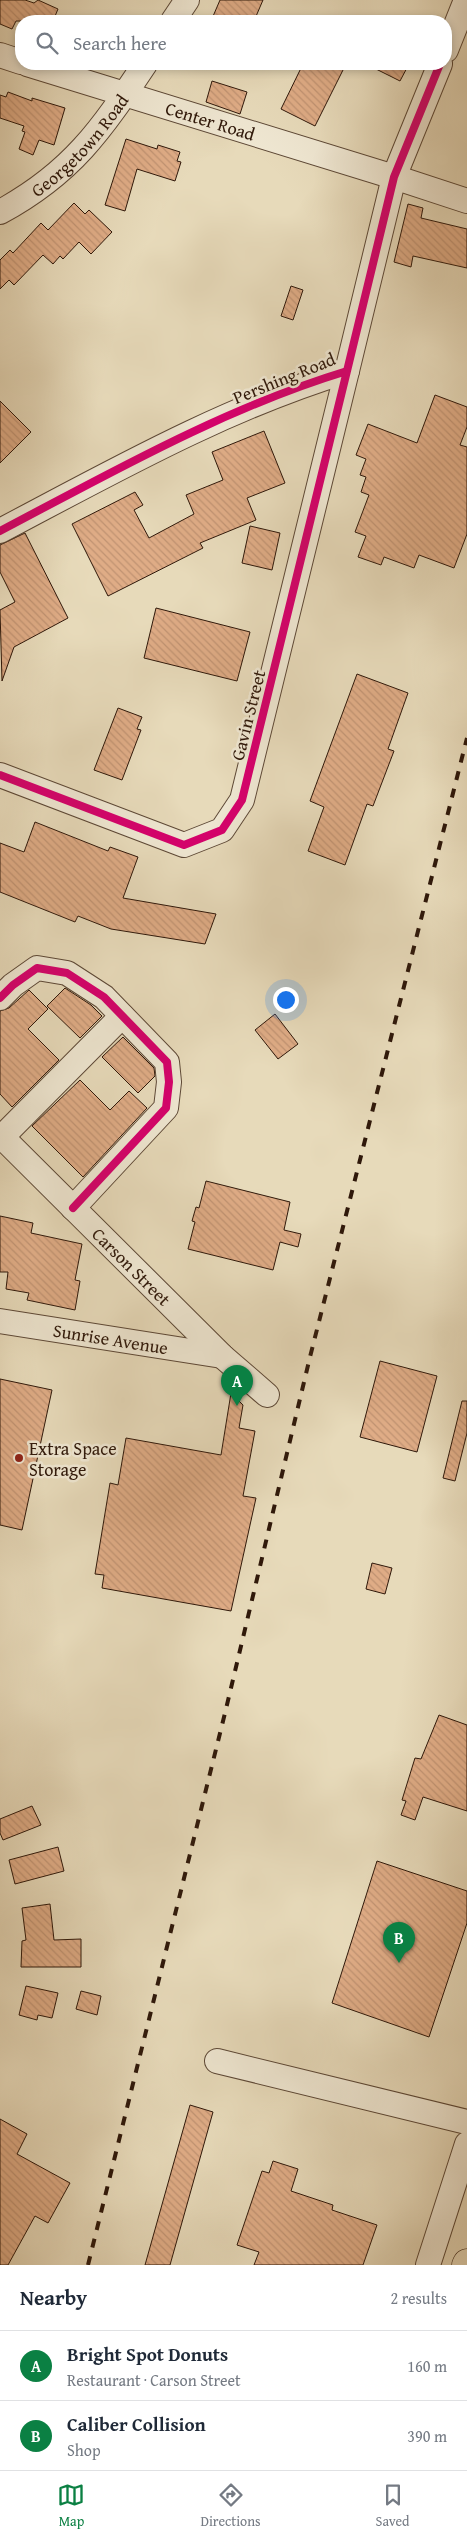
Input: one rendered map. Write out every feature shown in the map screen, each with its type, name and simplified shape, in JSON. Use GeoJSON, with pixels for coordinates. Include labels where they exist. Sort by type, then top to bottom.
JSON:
{"type":"FeatureCollection","features":[{"type":"Feature","properties":{"kind":"street"},"geometry":{"type":"LineString","coordinates":[[176,15],[186,0]]}},
{"type":"Feature","properties":{"kind":"street"},"geometry":{"type":"LineString","coordinates":[[452,35],[466,0]]}},
{"type":"Feature","properties":{"kind":"street"},"geometry":{"type":"LineString","coordinates":[[0,55],[15,60]]}},
{"type":"Feature","properties":{"kind":"street","name":"Center Road"},"geometry":{"type":"LineString","coordinates":[[47,70],[467,201]]}},
{"type":"Feature","properties":{"kind":"street","name":"Georgetown Road"},"geometry":{"type":"LineString","coordinates":[[0,212],[29,196],[57,176],[82,150],[141,70]]}},
{"type":"Feature","properties":{"kind":"street","name":"Pershing Road"},"geometry":{"type":"LineString","coordinates":[[0,531],[173,442],[296,387],[347,370],[394,177],[438,70]]}},
{"type":"Feature","properties":{"kind":"street","name":"Gavin Street"},"geometry":{"type":"LineString","coordinates":[[0,775],[184,845],[222,830],[242,800],[347,370]]}},
{"type":"Feature","properties":{"kind":"street"},"geometry":{"type":"LineString","coordinates":[[0,998],[13,985],[37,968],[67,973],[104,997],[167,1062],[169,1082],[166,1108],[73,1208]]}},
{"type":"Feature","properties":{"kind":"street"},"geometry":{"type":"LineString","coordinates":[[1,1136],[122,1016]]}},
{"type":"Feature","properties":{"kind":"street","name":"Carson Street"},"geometry":{"type":"LineString","coordinates":[[1,1136],[222,1356],[267,1395]]}},
{"type":"Feature","properties":{"kind":"street","name":"Sunrise Avenue"},"geometry":{"type":"LineString","coordinates":[[0,1321],[222,1356]]}},
{"type":"Feature","properties":{"kind":"street"},"geometry":{"type":"LineString","coordinates":[[217,2061],[467,2122]]}},
{"type":"Feature","properties":{"kind":"street"},"geometry":{"type":"LineString","coordinates":[[428,2265],[467,2144]]}},
{"type":"Feature","properties":{"kind":"building"},"geometry":{"type":"Polygon","coordinates":[[[0,0],[25,0],[34,3],[38,0],[58,9],[56,15],[15,15],[15,23],[12,29],[0,24],[0,0]]]}},
{"type":"Feature","properties":{"kind":"building"},"geometry":{"type":"Polygon","coordinates":[[[220,0],[263,0],[257,15],[214,15],[220,0]]]}},
{"type":"Feature","properties":{"kind":"building"},"geometry":{"type":"Polygon","coordinates":[[[300,70],[343,70],[315,126],[281,109],[300,70]]]}},
{"type":"Feature","properties":{"kind":"building"},"geometry":{"type":"Polygon","coordinates":[[[378,70],[406,70],[400,81],[378,70]]]}},
{"type":"Feature","properties":{"kind":"building"},"geometry":{"type":"Polygon","coordinates":[[[212,81],[247,92],[240,114],[206,102],[212,81]]]}},
{"type":"Feature","properties":{"kind":"building"},"geometry":{"type":"Polygon","coordinates":[[[8,92],[32,101],[32,98],[65,108],[54,145],[39,140],[33,155],[19,149],[25,132],[22,131],[24,126],[0,118],[0,95],[6,97],[8,92]]]}},
{"type":"Feature","properties":{"kind":"building"},"geometry":{"type":"Polygon","coordinates":[[[126,139],[157,149],[158,145],[180,152],[177,161],[181,162],[175,181],[137,169],[125,211],[105,205],[126,139]]]}},
{"type":"Feature","properties":{"kind":"building"},"geometry":{"type":"Polygon","coordinates":[[[74,203],[85,214],[89,210],[112,232],[91,254],[79,242],[63,259],[60,256],[53,264],[43,255],[14,285],[9,280],[0,289],[0,260],[10,250],[13,253],[41,223],[48,230],[74,203]]]}},
{"type":"Feature","properties":{"kind":"building"},"geometry":{"type":"Polygon","coordinates":[[[408,204],[423,208],[421,218],[467,229],[467,268],[413,256],[411,267],[394,262],[408,204]]]}},
{"type":"Feature","properties":{"kind":"building"},"geometry":{"type":"Polygon","coordinates":[[[291,286],[303,290],[293,320],[281,316],[291,286]]]}},
{"type":"Feature","properties":{"kind":"building"},"geometry":{"type":"Polygon","coordinates":[[[435,395],[467,407],[467,427],[460,445],[467,447],[467,534],[454,568],[419,555],[414,568],[384,557],[381,565],[358,557],[366,536],[355,532],[369,495],[361,492],[366,477],[360,475],[366,459],[356,455],[368,424],[417,443],[435,395]]]}},
{"type":"Feature","properties":{"kind":"building"},"geometry":{"type":"Polygon","coordinates":[[[0,401],[31,432],[0,463],[0,401]]]}},
{"type":"Feature","properties":{"kind":"building"},"geometry":{"type":"Polygon","coordinates":[[[264,431],[285,483],[247,498],[256,520],[200,543],[203,548],[108,596],[72,524],[135,492],[143,505],[134,510],[149,538],[194,514],[186,495],[223,480],[212,452],[264,431]]]}},
{"type":"Feature","properties":{"kind":"building"},"geometry":{"type":"Polygon","coordinates":[[[250,526],[280,533],[272,570],[242,563],[250,526]]]}},
{"type":"Feature","properties":{"kind":"building"},"geometry":{"type":"Polygon","coordinates":[[[25,533],[68,618],[14,647],[2,681],[0,610],[15,602],[0,572],[0,545],[25,533]]]}},
{"type":"Feature","properties":{"kind":"building"},"geometry":{"type":"Polygon","coordinates":[[[156,608],[250,632],[237,681],[144,658],[156,608]]]}},
{"type":"Feature","properties":{"kind":"building"},"geometry":{"type":"Polygon","coordinates":[[[357,674],[408,693],[388,749],[394,751],[373,806],[367,804],[345,865],[308,851],[324,807],[310,801],[357,674]]]}},
{"type":"Feature","properties":{"kind":"building"},"geometry":{"type":"Polygon","coordinates":[[[118,708],[142,717],[137,729],[141,730],[122,780],[94,770],[118,708]]]}},
{"type":"Feature","properties":{"kind":"building"},"geometry":{"type":"Polygon","coordinates":[[[35,822],[108,851],[110,847],[138,857],[123,898],[216,914],[205,944],[111,929],[78,916],[75,922],[0,892],[0,843],[24,852],[35,822]]]}},
{"type":"Feature","properties":{"kind":"building"},"geometry":{"type":"Polygon","coordinates":[[[65,988],[91,1005],[102,1016],[80,1038],[47,1006],[65,988]]]}},
{"type":"Feature","properties":{"kind":"building"},"geometry":{"type":"Polygon","coordinates":[[[29,990],[48,1009],[28,1029],[59,1060],[12,1107],[0,1094],[0,1011],[9,1008],[29,990]]]}},
{"type":"Feature","properties":{"kind":"building"},"geometry":{"type":"Polygon","coordinates":[[[275,1014],[298,1044],[278,1059],[255,1030],[275,1014]]]}},
{"type":"Feature","properties":{"kind":"building"},"geometry":{"type":"Polygon","coordinates":[[[123,1037],[154,1068],[155,1076],[138,1093],[102,1057],[123,1037]]]}},
{"type":"Feature","properties":{"kind":"building"},"geometry":{"type":"Polygon","coordinates":[[[80,1080],[110,1110],[129,1091],[147,1108],[83,1177],[32,1126],[80,1080]]]}},
{"type":"Feature","properties":{"kind":"building"},"geometry":{"type":"Polygon","coordinates":[[[206,1181],[290,1202],[284,1230],[301,1234],[298,1247],[280,1242],[273,1270],[188,1249],[195,1222],[192,1221],[196,1207],[199,1208],[206,1181]]]}},
{"type":"Feature","properties":{"kind":"building"},"geometry":{"type":"Polygon","coordinates":[[[0,1216],[33,1223],[31,1233],[82,1244],[75,1280],[80,1281],[75,1310],[27,1300],[29,1293],[6,1289],[8,1272],[0,1272],[0,1216]]]}},
{"type":"Feature","properties":{"kind":"building"},"geometry":{"type":"Polygon","coordinates":[[[380,1361],[437,1376],[417,1452],[360,1437],[380,1361]]]}},
{"type":"Feature","properties":{"kind":"building","name":"Extra Space Storage"},"geometry":{"type":"Polygon","coordinates":[[[0,1379],[52,1390],[22,1530],[0,1525],[0,1379]]]}},
{"type":"Feature","properties":{"kind":"building"},"geometry":{"type":"Polygon","coordinates":[[[231,1393],[243,1405],[239,1428],[255,1431],[243,1496],[256,1498],[231,1611],[102,1588],[104,1575],[95,1574],[110,1483],[118,1485],[126,1438],[221,1455],[231,1393]]]}},
{"type":"Feature","properties":{"kind":"building"},"geometry":{"type":"Polygon","coordinates":[[[462,1401],[467,1401],[467,1433],[455,1481],[443,1478],[462,1401]]]}},
{"type":"Feature","properties":{"kind":"building"},"geometry":{"type":"Polygon","coordinates":[[[372,1563],[392,1568],[385,1594],[366,1589],[372,1563]]]}},
{"type":"Feature","properties":{"kind":"building"},"geometry":{"type":"Polygon","coordinates":[[[439,1715],[467,1725],[467,1811],[423,1797],[415,1820],[401,1815],[406,1801],[402,1800],[415,1758],[421,1759],[439,1715]]]}},
{"type":"Feature","properties":{"kind":"building"},"geometry":{"type":"Polygon","coordinates":[[[32,1806],[41,1825],[3,1840],[0,1833],[0,1819],[32,1806]]]}},
{"type":"Feature","properties":{"kind":"building"},"geometry":{"type":"Polygon","coordinates":[[[58,1847],[64,1871],[15,1884],[9,1860],[58,1847]]]}},
{"type":"Feature","properties":{"kind":"building"},"geometry":{"type":"Polygon","coordinates":[[[377,1861],[467,1891],[467,1923],[429,2037],[332,2003],[377,1861]]]}},
{"type":"Feature","properties":{"kind":"building"},"geometry":{"type":"Polygon","coordinates":[[[50,1904],[54,1940],[81,1939],[81,1967],[21,1967],[22,1941],[26,1940],[22,1908],[50,1904]]]}},
{"type":"Feature","properties":{"kind":"building"},"geometry":{"type":"Polygon","coordinates":[[[26,1986],[58,1993],[52,2018],[38,2015],[37,2020],[19,2015],[26,1986]]]}},
{"type":"Feature","properties":{"kind":"building"},"geometry":{"type":"Polygon","coordinates":[[[81,1991],[101,1996],[97,2015],[76,2009],[81,1991]]]}},
{"type":"Feature","properties":{"kind":"building"},"geometry":{"type":"Polygon","coordinates":[[[190,2105],[213,2112],[170,2265],[145,2265],[190,2105]]]}},
{"type":"Feature","properties":{"kind":"building"},"geometry":{"type":"Polygon","coordinates":[[[0,2119],[27,2134],[17,2154],[70,2183],[48,2223],[35,2216],[8,2265],[0,2265],[0,2119]]]}},
{"type":"Feature","properties":{"kind":"building"},"geometry":{"type":"Polygon","coordinates":[[[273,2161],[298,2169],[291,2191],[333,2205],[332,2210],[377,2225],[363,2265],[254,2265],[259,2252],[237,2245],[262,2171],[269,2173],[273,2161]]]}},
{"type":"Feature","properties":{"kind":"railway"},"geometry":{"type":"LineString","coordinates":[[88,2265],[225,1713],[310,1357],[467,738]]}},
{"type":"Feature","properties":{"kind":"cycle path"},"geometry":{"type":"LineString","coordinates":[[0,531],[127,464],[213,422],[257,403],[347,371],[394,177],[438,70]]}},
{"type":"Feature","properties":{"kind":"cycle path"},"geometry":{"type":"LineString","coordinates":[[0,775],[184,845],[222,830],[242,800],[347,371]]}},
{"type":"Feature","properties":{"kind":"cycle path"},"geometry":{"type":"LineString","coordinates":[[0,998],[13,985],[37,968],[67,973],[104,997],[167,1062],[169,1082],[166,1108],[73,1208]]}},
{"type":"Feature","properties":{"kind":"place","name":"Bright Spot Donuts"},"geometry":{"type":"Point","coordinates":[237,1406]}},
{"type":"Feature","properties":{"kind":"place","name":"Extra Space Storage"},"geometry":{"type":"Point","coordinates":[19,1458]}},
{"type":"Feature","properties":{"kind":"place","name":"Caliber Collision"},"geometry":{"type":"Point","coordinates":[399,1963]}}]}
